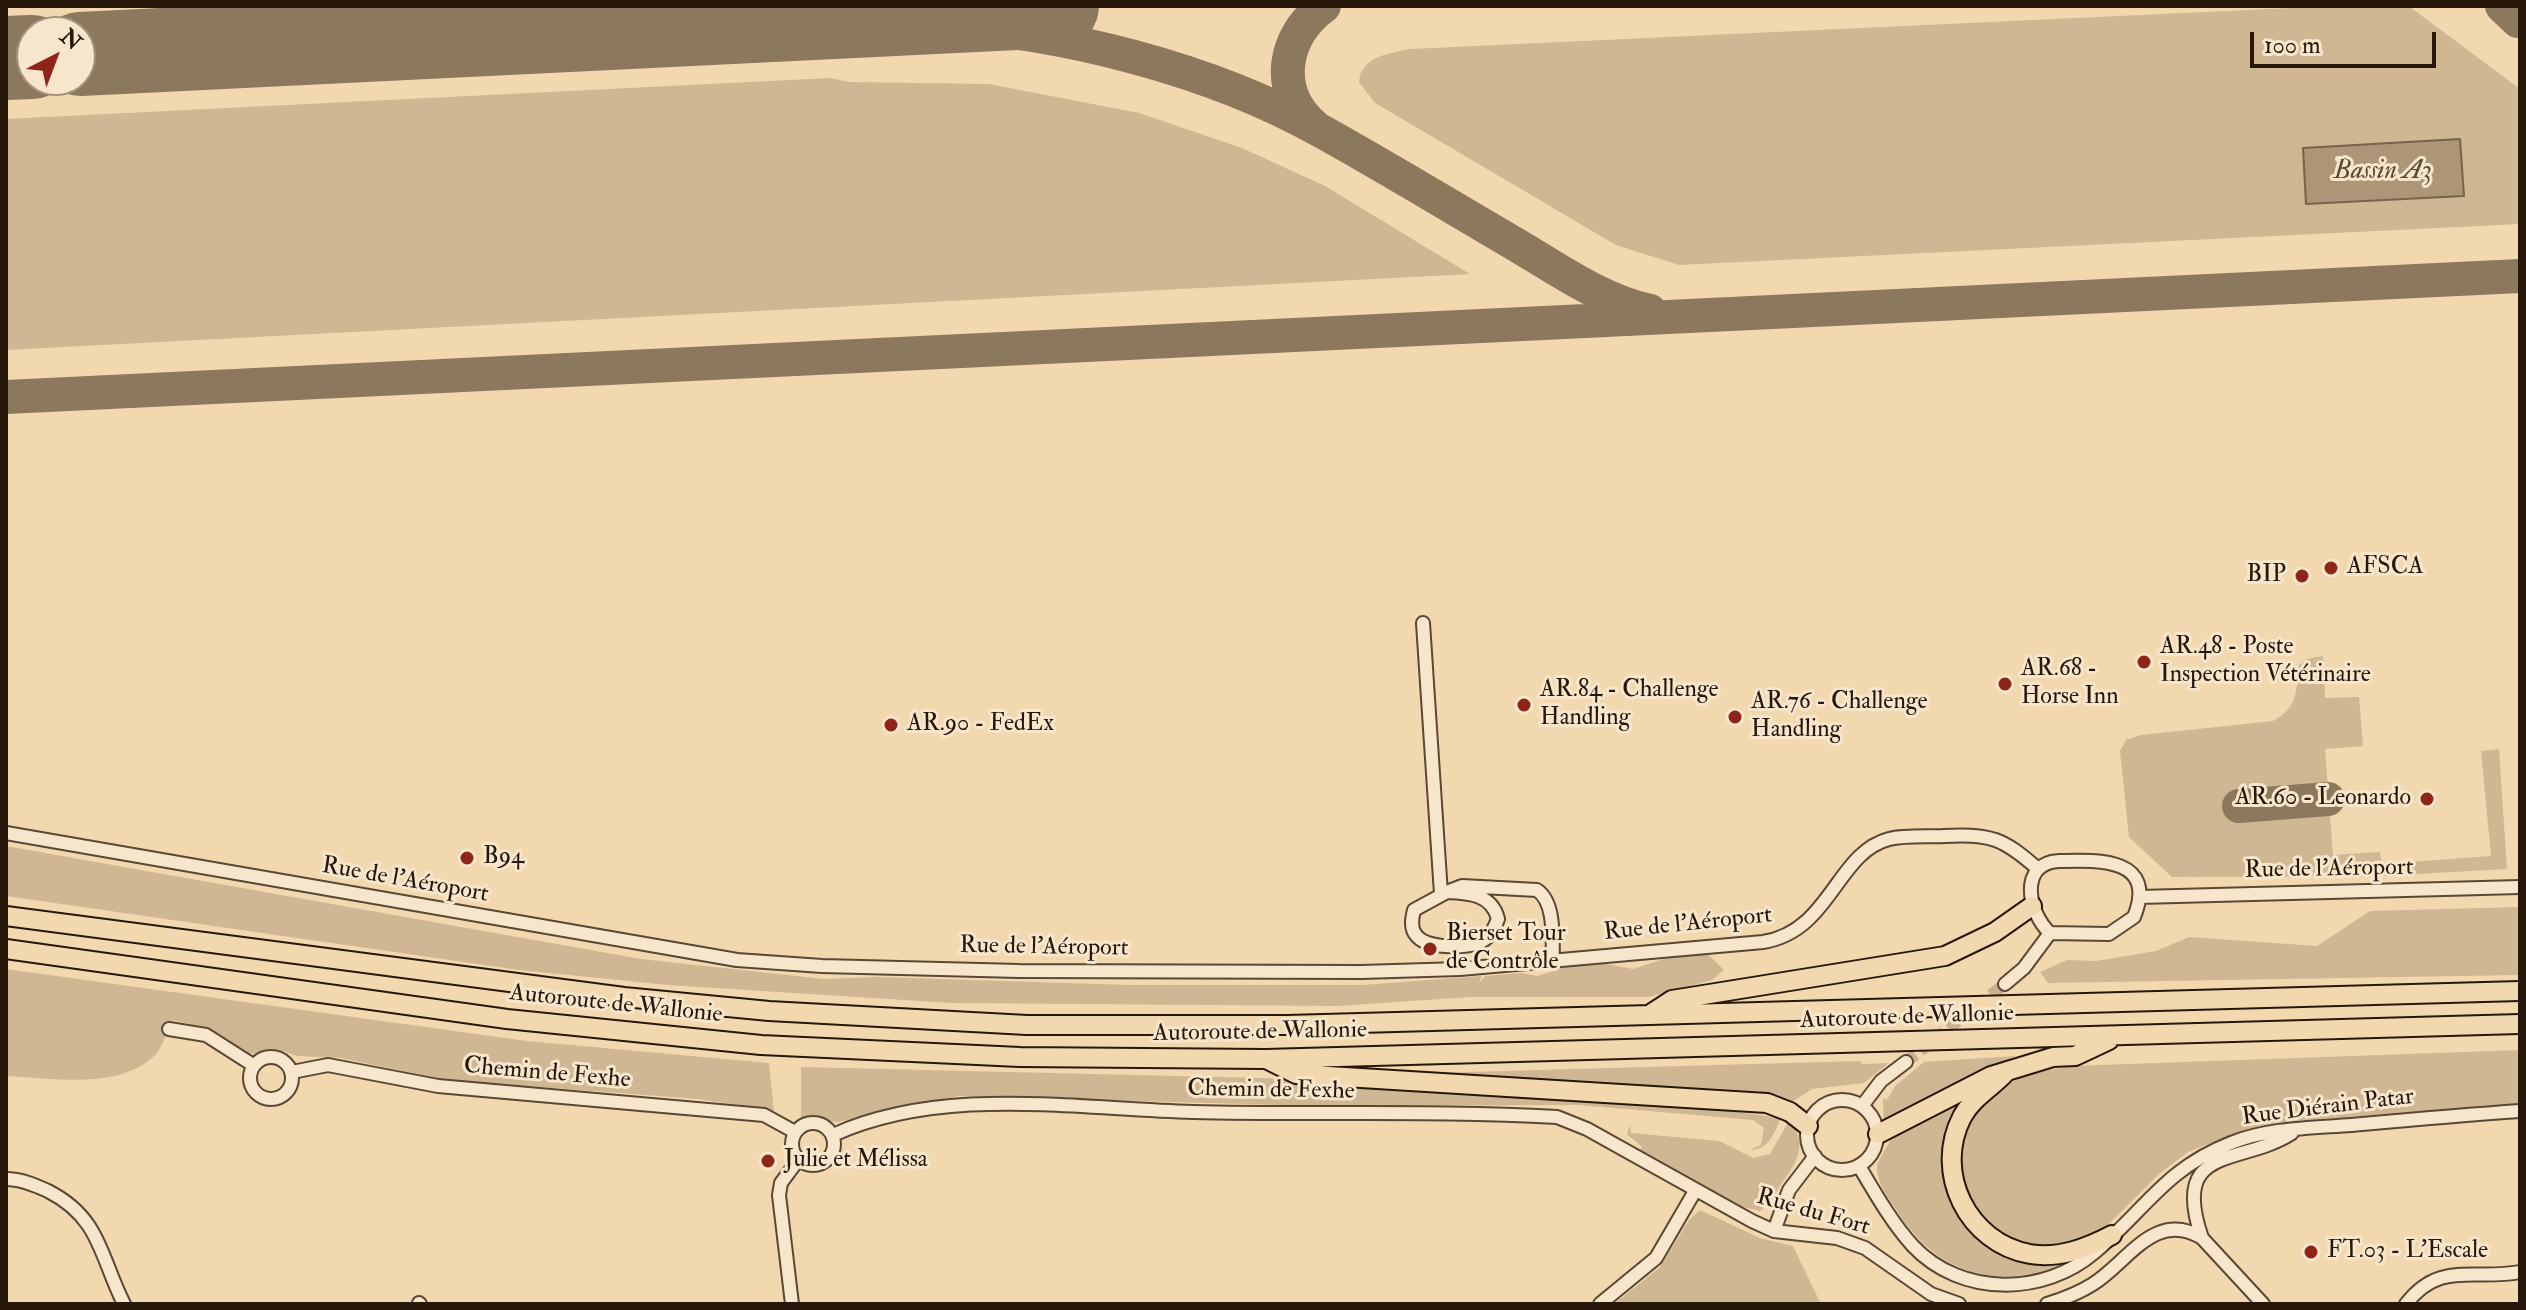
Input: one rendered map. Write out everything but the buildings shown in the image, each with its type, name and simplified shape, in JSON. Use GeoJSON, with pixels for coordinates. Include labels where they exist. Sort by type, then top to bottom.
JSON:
{"type":"FeatureCollection","features":[{"type":"Feature","properties":{"kind":"highway"},"geometry":{"type":"LineString","coordinates":[[1648,1016],[1672,1000],[1945,956],[1995,932],[2032,906]]}},
{"type":"Feature","properties":{"kind":"highway","name":"Autoroute de Wallonie"},"geometry":{"type":"LineString","coordinates":[[6,916],[511,985],[769,1011],[1027,1025],[1287,1025],[2520,991]]}},
{"type":"Feature","properties":{"kind":"highway","name":"Autoroute de Wallonie"},"geometry":{"type":"LineString","coordinates":[[6,949],[507,1019],[761,1045],[1020,1057],[1266,1059],[2520,1024]]}},
{"type":"Feature","properties":{"kind":"highway"},"geometry":{"type":"LineString","coordinates":[[1878,1134],[1982,1080],[2053,1057],[2075,1056],[2116,1037]]}},
{"type":"Feature","properties":{"kind":"highway"},"geometry":{"type":"LineString","coordinates":[[1266,1059],[1296,1074],[1767,1103],[1790,1112],[1808,1126]]}},
{"type":"Feature","properties":{"kind":"highway"},"geometry":{"type":"LineString","coordinates":[[2005,1073],[1968,1107],[1956,1129],[1951,1170],[1962,1204],[1973,1220],[1997,1242],[2032,1254],[2060,1254],[2112,1235]]}},
{"type":"Feature","properties":{"kind":"street"},"geometry":{"type":"LineString","coordinates":[[1423,623],[1441,894]]}},
{"type":"Feature","properties":{"kind":"street","name":"Rue de l'Aéroport"},"geometry":{"type":"LineString","coordinates":[[6,833],[757,963],[1246,973],[1439,970],[1781,939],[1810,920],[1857,862],[1887,840],[1983,835],[2015,849],[2038,869]]}},
{"type":"Feature","properties":{"kind":"street"},"geometry":{"type":"LineString","coordinates":[[2050,862],[2115,862],[2133,876],[2139,897],[2134,917],[2118,931],[2100,935],[2050,933],[2032,906],[2030,894],[2038,869],[2050,862]]}},
{"type":"Feature","properties":{"kind":"street"},"geometry":{"type":"LineString","coordinates":[[1441,894],[1471,893],[1490,903],[1498,919],[1487,938],[1477,943],[1430,944],[1416,936],[1412,924],[1414,910],[1441,894],[1462,886],[1537,890],[1547,900],[1550,909],[1553,961]]}},
{"type":"Feature","properties":{"kind":"street","name":"Rue de l'Aéroport"},"geometry":{"type":"LineString","coordinates":[[2139,897],[2520,887]]}},
{"type":"Feature","properties":{"kind":"street"},"geometry":{"type":"LineString","coordinates":[[2005,984],[2024,968],[2050,933]]}},
{"type":"Feature","properties":{"kind":"street"},"geometry":{"type":"LineString","coordinates":[[169,1029],[206,1035],[253,1065],[250,1082],[253,1090],[268,1099],[284,1095],[293,1080],[292,1072]]}},
{"type":"Feature","properties":{"kind":"street","name":"Chemin de Fexhe"},"geometry":{"type":"LineString","coordinates":[[253,1065],[275,1056],[288,1064],[292,1072],[328,1065],[450,1087],[764,1115],[795,1132],[815,1123],[833,1135],[865,1124],[963,1104],[1192,1112],[1545,1116],[1587,1129],[1695,1191]]}},
{"type":"Feature","properties":{"kind":"street"},"geometry":{"type":"LineString","coordinates":[[1862,1106],[1881,1081],[1906,1062]]}},
{"type":"Feature","properties":{"kind":"street"},"geometry":{"type":"LineString","coordinates":[[1841,1100],[1862,1106],[1870,1113],[1878,1134],[1873,1153],[1859,1166],[1835,1169],[1815,1156],[1809,1147],[1808,1126],[1813,1116],[1830,1102],[1841,1100]]}},
{"type":"Feature","properties":{"kind":"street","name":"Rue Diérain Patar"},"geometry":{"type":"LineString","coordinates":[[1859,1166],[1913,1246],[1937,1265],[1966,1279],[1996,1285],[2036,1283],[2073,1268],[2189,1162],[2234,1142],[2297,1129],[2520,1111]]}},
{"type":"Feature","properties":{"kind":"street"},"geometry":{"type":"LineString","coordinates":[[2202,1238],[2193,1201],[2202,1174],[2217,1159],[2277,1143],[2297,1129]]}},
{"type":"Feature","properties":{"kind":"street"},"geometry":{"type":"LineString","coordinates":[[795,1132],[792,1146],[798,1160],[813,1166],[829,1159],[835,1144],[833,1135]]}},
{"type":"Feature","properties":{"kind":"street"},"geometry":{"type":"LineString","coordinates":[[1774,1231],[1795,1178],[1815,1156]]}},
{"type":"Feature","properties":{"kind":"street"},"geometry":{"type":"LineString","coordinates":[[792,1304],[780,1190],[785,1176],[798,1160]]}},
{"type":"Feature","properties":{"kind":"street"},"geometry":{"type":"LineString","coordinates":[[6,1179],[43,1189],[81,1213],[99,1240],[124,1304]]}},
{"type":"Feature","properties":{"kind":"street"},"geometry":{"type":"LineString","coordinates":[[1600,1304],[1656,1258],[1695,1191]]}},
{"type":"Feature","properties":{"kind":"street","name":"Rue du Fort"},"geometry":{"type":"LineString","coordinates":[[1695,1191],[1774,1231],[1837,1238],[1865,1248],[1931,1294],[1959,1304]]}},
{"type":"Feature","properties":{"kind":"street"},"geometry":{"type":"LineString","coordinates":[[2047,1304],[2093,1284],[2142,1240],[2157,1232],[2190,1231],[2202,1238],[2263,1304]]}},
{"type":"Feature","properties":{"kind":"street"},"geometry":{"type":"LineString","coordinates":[[2406,1304],[2424,1283],[2442,1275],[2520,1272]]}},
{"type":"Feature","properties":{"kind":"shaded area"},"geometry":{"type":"Polygon","coordinates":[[[2333,6],[2410,7],[2520,89],[2520,224],[1679,265],[1616,245],[1375,103],[1359,82],[1365,66],[1371,61],[1411,49],[2333,6]]]}},
{"type":"Feature","properties":{"kind":"shaded area"},"geometry":{"type":"Polygon","coordinates":[[[830,78],[849,82],[989,84],[1139,113],[1242,148],[1325,186],[1470,274],[6,350],[6,119],[830,78]]]}},
{"type":"Feature","properties":{"kind":"shaded area"},"geometry":{"type":"Polygon","coordinates":[[[2323,656],[2325,698],[2359,697],[2363,746],[2325,749],[2333,855],[2380,852],[2382,864],[2491,856],[2481,751],[2499,749],[2507,869],[2383,876],[2172,877],[2129,837],[2120,751],[2126,740],[2141,735],[2273,721],[2291,704],[2299,665],[2307,659],[2323,656]]]}},
{"type":"Feature","properties":{"kind":"shaded area"},"geometry":{"type":"Polygon","coordinates":[[[6,846],[641,959],[824,979],[878,977],[1130,985],[1362,985],[1482,976],[1479,983],[1485,976],[1521,973],[1538,976],[1585,960],[1633,969],[1667,958],[1707,953],[1724,970],[1712,980],[1649,997],[1471,997],[1338,1006],[951,1003],[668,985],[519,970],[6,896],[6,846]]]}},
{"type":"Feature","properties":{"kind":"shaded area"},"geometry":{"type":"Polygon","coordinates":[[[2520,907],[2520,975],[2048,983],[2040,972],[2067,960],[2096,961],[2156,951],[2189,937],[2317,946],[2370,911],[2520,907]]]}},
{"type":"Feature","properties":{"kind":"shaded area"},"geometry":{"type":"Polygon","coordinates":[[[6,969],[527,1041],[769,1063],[774,1111],[698,1099],[446,1080],[341,1058],[297,1056],[283,1051],[245,1054],[207,1028],[172,1020],[156,1054],[141,1066],[124,1073],[85,1080],[6,1076],[6,969]]]}},
{"type":"Feature","properties":{"kind":"shaded area"},"geometry":{"type":"Polygon","coordinates":[[[2520,1050],[2520,1105],[2304,1120],[2231,1135],[2188,1152],[2159,1174],[2099,1234],[2051,1250],[2013,1242],[1981,1220],[1962,1187],[1957,1156],[1974,1109],[1998,1088],[2033,1073],[2072,1066],[2520,1050]]]}},
{"type":"Feature","properties":{"kind":"shaded area"},"geometry":{"type":"Polygon","coordinates":[[[2015,1056],[1884,1125],[1883,1098],[1887,1100],[1895,1086],[1924,1062],[2015,1056]]]}},
{"type":"Feature","properties":{"kind":"shaded area"},"geometry":{"type":"Polygon","coordinates":[[[1860,1061],[1862,1064],[1889,1063],[1864,1083],[1812,1089],[1791,1103],[1433,1073],[1860,1061]]]}},
{"type":"Feature","properties":{"kind":"shaded area"},"geometry":{"type":"Polygon","coordinates":[[[801,1067],[1301,1079],[1678,1104],[1781,1118],[1766,1144],[1750,1150],[1761,1145],[1764,1128],[1753,1120],[1579,1105],[1316,1106],[959,1096],[838,1122],[801,1118],[801,1067]]]}},
{"type":"Feature","properties":{"kind":"shaded area"},"geometry":{"type":"Polygon","coordinates":[[[1965,1100],[1947,1142],[1987,1241],[2084,1253],[2058,1266],[2032,1273],[2007,1276],[1982,1274],[1959,1267],[1937,1255],[1917,1237],[1899,1214],[1884,1190],[1877,1171],[1877,1164],[1891,1139],[1965,1100]]]}},
{"type":"Feature","properties":{"kind":"shaded area"},"geometry":{"type":"Polygon","coordinates":[[[1789,1121],[1798,1136],[1797,1158],[1771,1201],[1760,1211],[1739,1206],[1640,1150],[1642,1147],[1627,1134],[1630,1125],[1631,1133],[1719,1141],[1753,1158],[1770,1154],[1789,1121]]]}},
{"type":"Feature","properties":{"kind":"shaded area"},"geometry":{"type":"Polygon","coordinates":[[[1700,1210],[1760,1238],[1793,1246],[1821,1304],[1614,1304],[1660,1267],[1689,1220],[1700,1210]]]}},
{"type":"Feature","properties":{"kind":"water","name":"Bassin A3"},"geometry":{"type":"Polygon","coordinates":[[[2460,139],[2464,196],[2306,204],[2303,148],[2460,139]]]}},
{"type":"Feature","properties":{"kind":"taxiway"},"geometry":{"type":"LineString","coordinates":[[1314,126],[1292,97],[1288,64],[1299,32],[1324,6]]}},
{"type":"Feature","properties":{"kind":"taxiway"},"geometry":{"type":"LineString","coordinates":[[2502,6],[2518,21]]}},
{"type":"Feature","properties":{"kind":"taxiway"},"geometry":{"type":"LineString","coordinates":[[695,23],[816,21],[937,24],[1035,35],[1135,57],[1232,89],[1278,109],[1371,159],[1582,284],[1615,300],[1650,311]]}},
{"type":"Feature","properties":{"kind":"taxiway"},"geometry":{"type":"LineString","coordinates":[[6,397],[2520,276]]}},
{"type":"Feature","properties":{"kind":"taxiway"},"geometry":{"type":"LineString","coordinates":[[2239,806],[2328,799]]}},
{"type":"Feature","properties":{"kind":"runway"},"geometry":{"type":"LineString","coordinates":[[96,53],[1057,6]]}},
{"type":"Feature","properties":{"kind":"runway"},"geometry":{"type":"LineString","coordinates":[[6,58],[16,58]]}},
{"type":"Feature","properties":{"kind":"tunnel"},"geometry":{"type":"LineString","coordinates":[[1906,1062],[2005,984]]}},
{"type":"Feature","properties":{"kind":"place","name":"AFSCA"},"geometry":{"type":"Point","coordinates":[2331,568]}},
{"type":"Feature","properties":{"kind":"place","name":"BIP"},"geometry":{"type":"Point","coordinates":[2302,576]}},
{"type":"Feature","properties":{"kind":"place","name":"AR.48 - Poste Inspection Vétérinaire"},"geometry":{"type":"Point","coordinates":[2144,662]}},
{"type":"Feature","properties":{"kind":"place","name":"AR.68 - Horse Inn"},"geometry":{"type":"Point","coordinates":[2005,684]}},
{"type":"Feature","properties":{"kind":"place","name":"AR.84 - Challenge Handling"},"geometry":{"type":"Point","coordinates":[1524,705]}},
{"type":"Feature","properties":{"kind":"place","name":"AR.76 - Challenge Handling"},"geometry":{"type":"Point","coordinates":[1735,717]}},
{"type":"Feature","properties":{"kind":"place","name":"AR.90 - FedEx"},"geometry":{"type":"Point","coordinates":[891,725]}},
{"type":"Feature","properties":{"kind":"place","name":"AR.60 - Leonardo"},"geometry":{"type":"Point","coordinates":[2427,799]}},
{"type":"Feature","properties":{"kind":"place","name":"B94"},"geometry":{"type":"Point","coordinates":[467,858]}},
{"type":"Feature","properties":{"kind":"place","name":"Bierset Tour de Contrôle"},"geometry":{"type":"Point","coordinates":[1430,949]}},
{"type":"Feature","properties":{"kind":"place","name":"Julie et Mélissa"},"geometry":{"type":"Point","coordinates":[768,1161]}},
{"type":"Feature","properties":{"kind":"place","name":"FT.03 - L'Escale"},"geometry":{"type":"Point","coordinates":[2311,1252]}}]}
